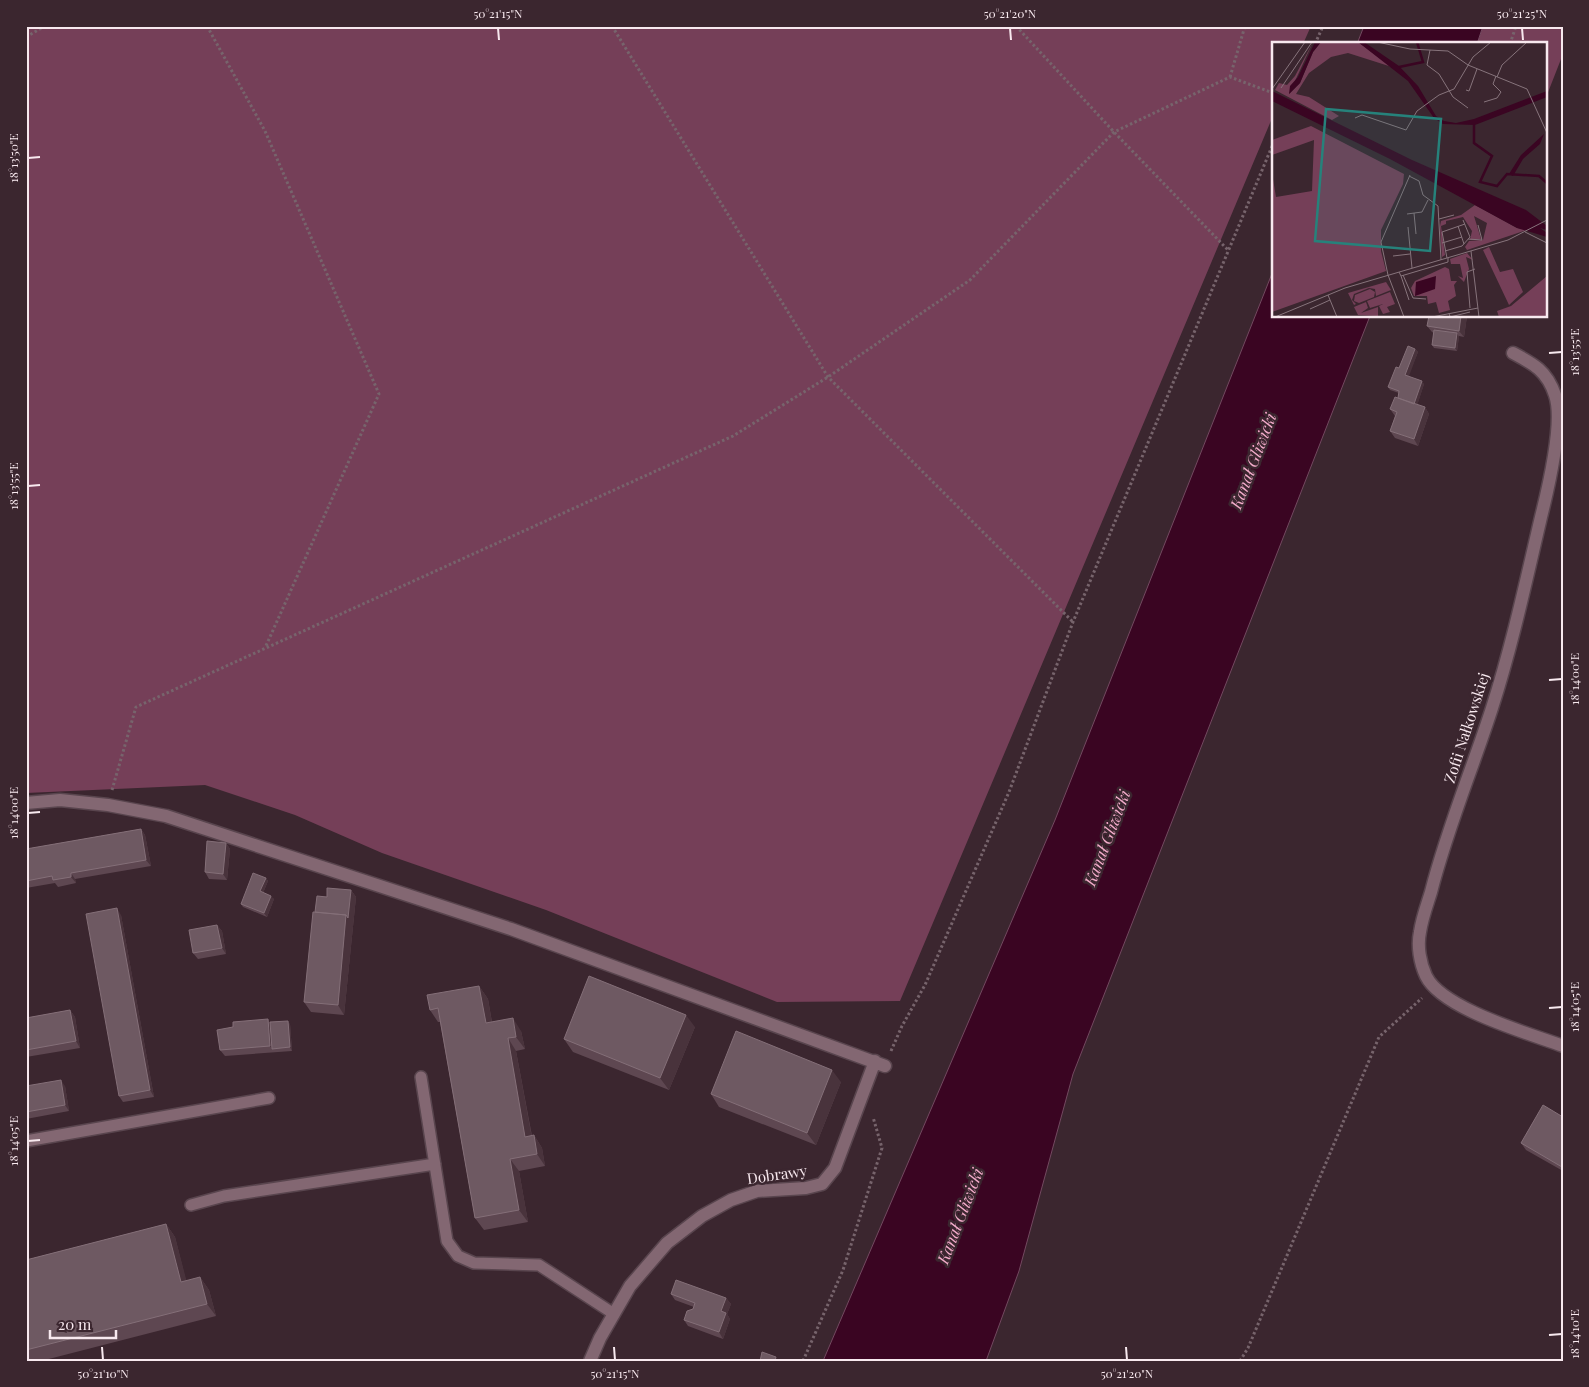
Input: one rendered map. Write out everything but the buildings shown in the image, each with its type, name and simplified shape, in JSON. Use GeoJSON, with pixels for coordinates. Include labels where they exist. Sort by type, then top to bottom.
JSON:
{"type":"FeatureCollection","features":[{"type":"Feature","properties":{"kind":"street","name":"Zofii Nałkowskiej"},"geometry":{"type":"LineString","coordinates":[[1513,353],[1536,366],[1547,377],[1555,396],[1557,413],[1556,431],[1549,484],[1510,648],[1492,708],[1438,864],[1420,933],[1420,958],[1426,976],[1434,987],[1449,1000],[1475,1013],[1563,1046]]}},
{"type":"Feature","properties":{"kind":"street"},"geometry":{"type":"LineString","coordinates":[[26,803],[60,800],[108,805],[166,816],[511,929],[880,1064]]}},
{"type":"Feature","properties":{"kind":"street","name":"Dobrawy"},"geometry":{"type":"LineString","coordinates":[[590,1361],[630,1286],[668,1243],[702,1216],[731,1200],[757,1191],[806,1188],[822,1184],[835,1168],[880,1064]]}},
{"type":"Feature","properties":{"kind":"lane"},"geometry":{"type":"LineString","coordinates":[[421,1077],[447,1241],[458,1256],[474,1263],[539,1265],[614,1314]]}},
{"type":"Feature","properties":{"kind":"lane"},"geometry":{"type":"LineString","coordinates":[[26,1142],[269,1098]]}},
{"type":"Feature","properties":{"kind":"lane"},"geometry":{"type":"LineString","coordinates":[[191,1205],[224,1196],[435,1164]]}},
{"type":"Feature","properties":{"kind":"path"},"geometry":{"type":"LineString","coordinates":[[26,37],[45,26]]}},
{"type":"Feature","properties":{"kind":"path"},"geometry":{"type":"LineString","coordinates":[[207,26],[265,131],[379,394],[264,648]]}},
{"type":"Feature","properties":{"kind":"path"},"geometry":{"type":"LineString","coordinates":[[612,26],[828,377],[1073,622]]}},
{"type":"Feature","properties":{"kind":"path"},"geometry":{"type":"LineString","coordinates":[[1016,26],[1114,132],[1228,250]]}},
{"type":"Feature","properties":{"kind":"path"},"geometry":{"type":"LineString","coordinates":[[1230,78],[1245,26]]}},
{"type":"Feature","properties":{"kind":"path"},"geometry":{"type":"LineString","coordinates":[[1316,42],[1323,26]]}},
{"type":"Feature","properties":{"kind":"path"},"geometry":{"type":"LineString","coordinates":[[1511,42],[1516,26]]}},
{"type":"Feature","properties":{"kind":"path"},"geometry":{"type":"LineString","coordinates":[[108,805],[136,707],[733,436],[828,377],[970,280],[1114,132],[1230,78],[1272,93]]}},
{"type":"Feature","properties":{"kind":"path"},"geometry":{"type":"LineString","coordinates":[[880,1064],[925,985],[1009,792],[1073,622],[1272,146]]}},
{"type":"Feature","properties":{"kind":"path"},"geometry":{"type":"LineString","coordinates":[[1240,1361],[1248,1348],[1378,1037],[1434,987]]}},
{"type":"Feature","properties":{"kind":"path"},"geometry":{"type":"LineString","coordinates":[[803,1361],[843,1270],[882,1148],[873,1113]]}},
{"type":"Feature","properties":{"kind":"shaded area"},"geometry":{"type":"Polygon","coordinates":[[[26,26],[1311,26],[1304,42],[1272,42],[1272,118],[900,1001],[777,1002],[546,910],[382,853],[295,815],[205,785],[26,793],[26,26]]]}},
{"type":"Feature","properties":{"kind":"shaded area"},"geometry":{"type":"Polygon","coordinates":[[[1483,26],[1563,26],[1563,54],[1546,97],[1546,42],[1478,42],[1483,26]]]}},
{"type":"Feature","properties":{"kind":"water"},"geometry":{"type":"Polygon","coordinates":[[[1364,26],[1483,26],[1478,42],[1358,42],[1364,26]]]}},
{"type":"Feature","properties":{"kind":"water","name":"Kanał Gliwicki"},"geometry":{"type":"Polygon","coordinates":[[[1272,274],[1272,318],[1369,318],[1073,1074],[1019,1271],[986,1361],[823,1361],[1055,820],[1272,274]]]}}]}
